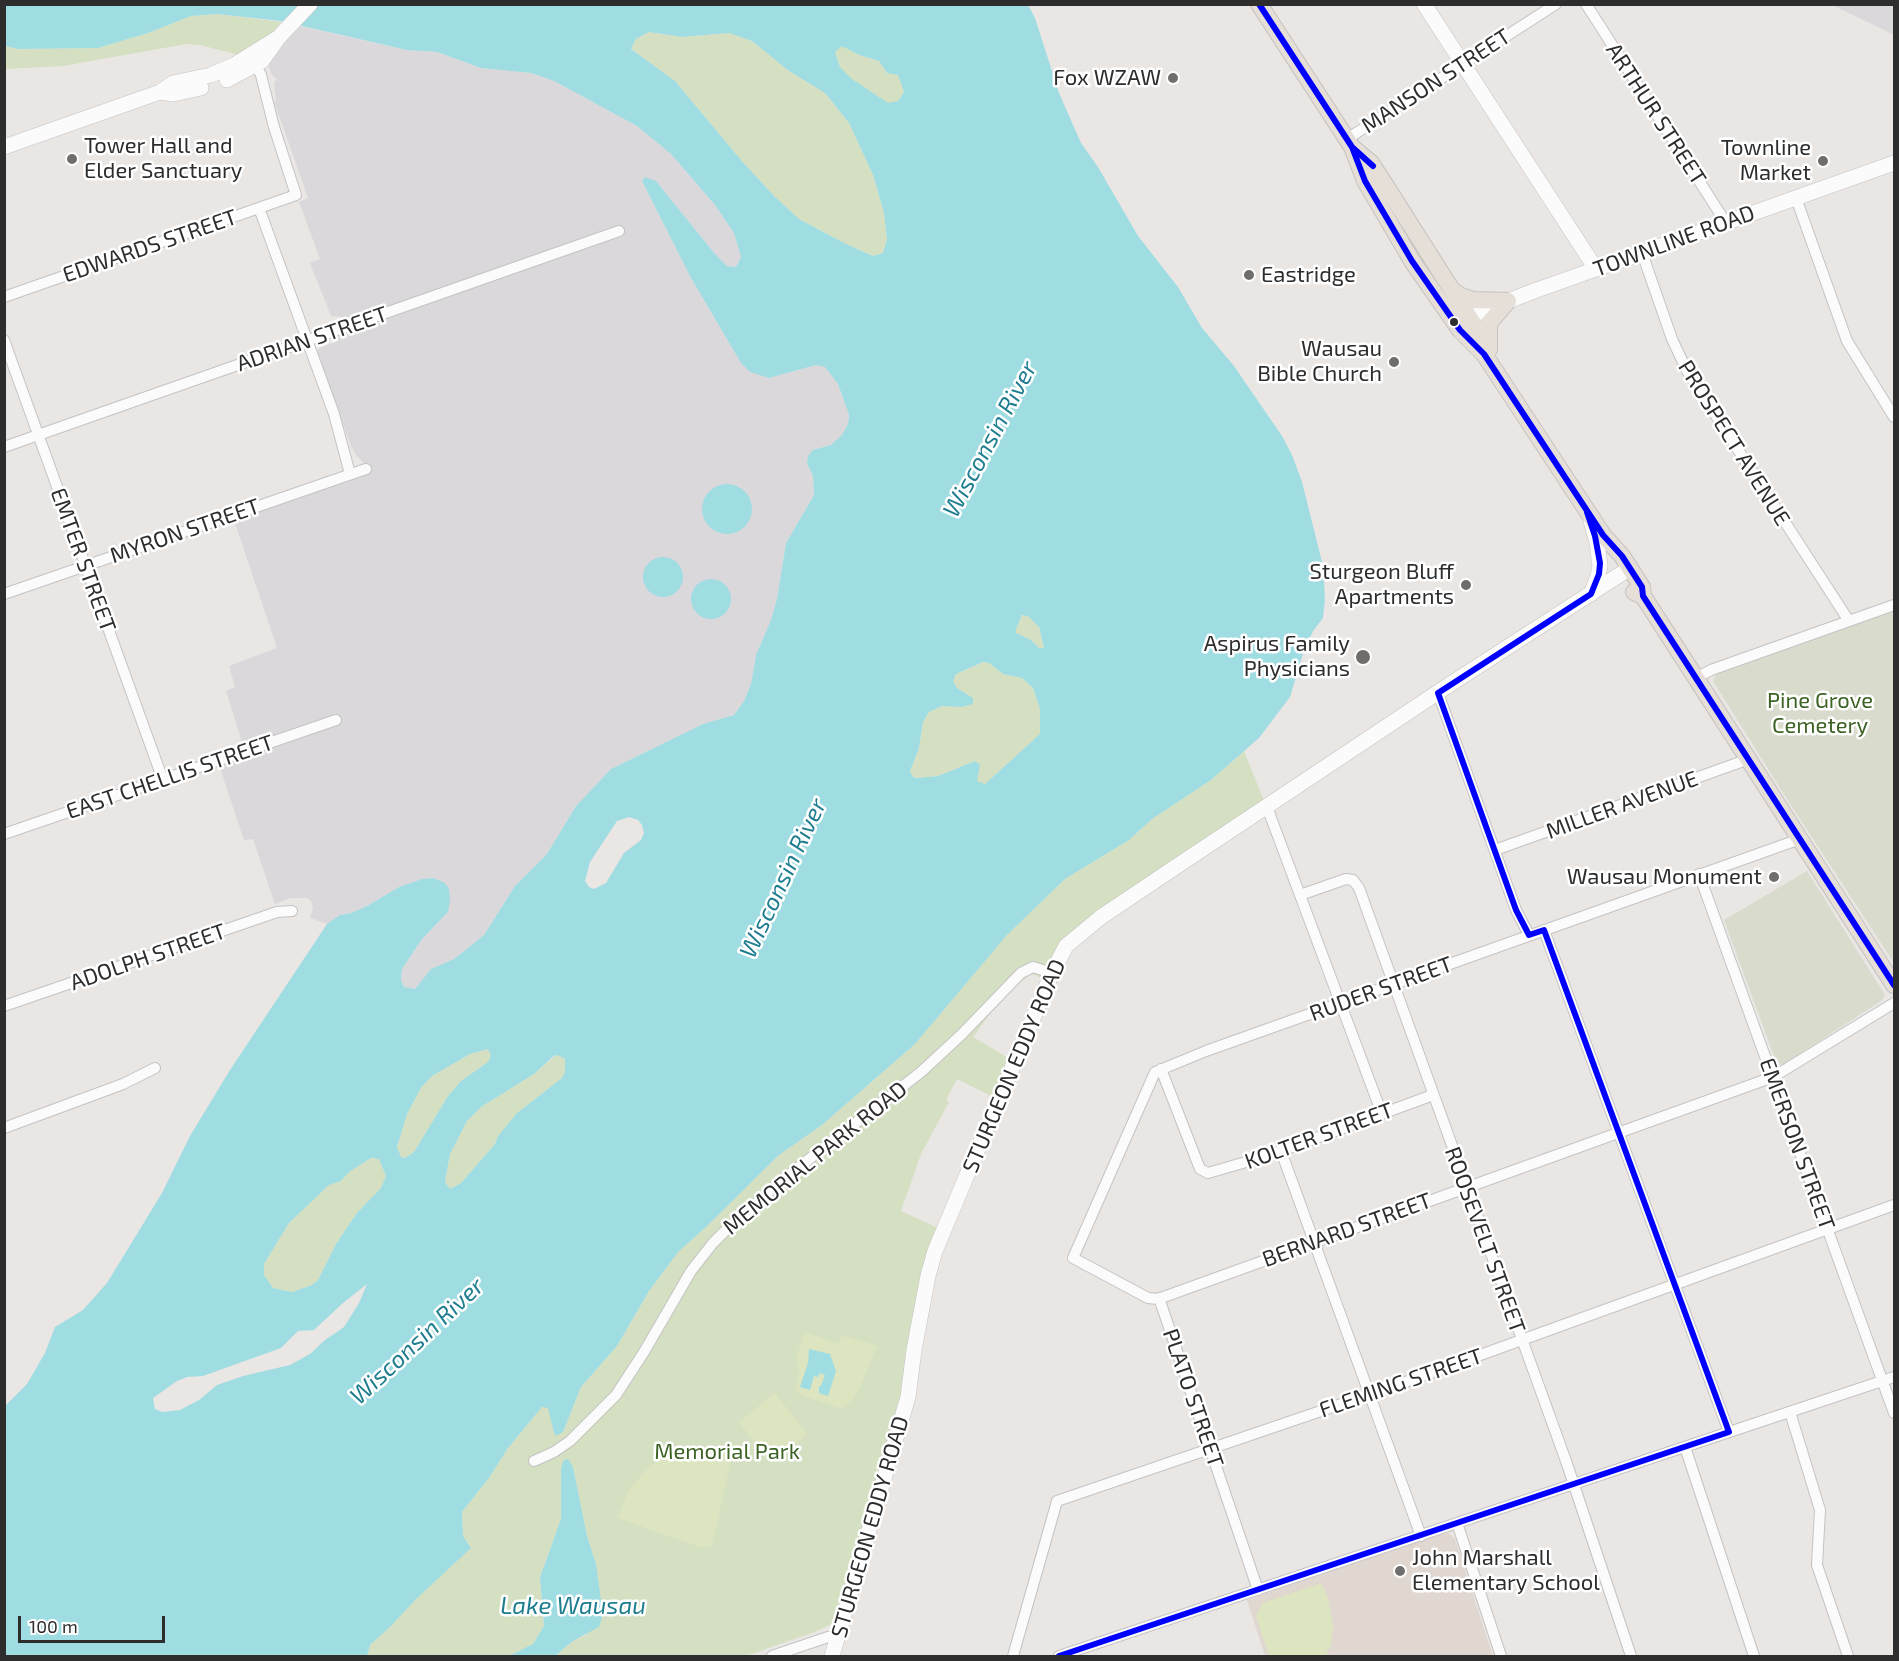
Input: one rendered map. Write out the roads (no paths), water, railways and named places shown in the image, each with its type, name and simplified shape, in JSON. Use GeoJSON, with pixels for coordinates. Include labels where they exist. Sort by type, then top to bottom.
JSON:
{"type":"FeatureCollection","features":[{"type":"Feature","properties":{"kind":"main road"},"geometry":{"type":"LineString","coordinates":[[1259,4],[1349,143],[1363,178],[1382,212],[1432,291],[1461,319]]}},
{"type":"Feature","properties":{"kind":"main road"},"geometry":{"type":"LineString","coordinates":[[1349,143],[1368,160],[1378,174],[1451,289],[1472,344],[1487,358],[1603,535],[1605,546],[1626,571],[1636,594],[1643,596],[1894,985]]}},
{"type":"Feature","properties":{"kind":"main road"},"geometry":{"type":"LineString","coordinates":[[1451,289],[1473,300],[1508,301]]}},
{"type":"Feature","properties":{"kind":"main road"},"geometry":{"type":"LineString","coordinates":[[1487,358],[1490,323],[1508,301]]}},
{"type":"Feature","properties":{"kind":"street"},"geometry":{"type":"LineString","coordinates":[[160,92],[173,94],[210,86],[256,66],[309,4]]}},
{"type":"Feature","properties":{"kind":"street"},"geometry":{"type":"LineString","coordinates":[[1424,4],[1596,269]]}},
{"type":"Feature","properties":{"kind":"street","name":"MANSON STREET"},"geometry":{"type":"LineString","coordinates":[[1349,143],[1463,64],[1557,4]]}},
{"type":"Feature","properties":{"kind":"street","name":"ARTHUR STREET"},"geometry":{"type":"LineString","coordinates":[[1586,4],[1726,223]]}},
{"type":"Feature","properties":{"kind":"street"},"geometry":{"type":"LineString","coordinates":[[4,147],[160,92],[173,83],[200,78],[231,67],[279,37]]}},
{"type":"Feature","properties":{"kind":"street","name":"EDWARDS STREET"},"geometry":{"type":"LineString","coordinates":[[4,297],[296,195],[274,127],[261,75],[256,66]]}},
{"type":"Feature","properties":{"kind":"street","name":"TOWNLINE ROAD"},"geometry":{"type":"LineString","coordinates":[[1461,319],[1894,163]]}},
{"type":"Feature","properties":{"kind":"street"},"geometry":{"type":"LineString","coordinates":[[1796,198],[1847,341],[1894,417]]}},
{"type":"Feature","properties":{"kind":"street"},"geometry":{"type":"LineString","coordinates":[[259,208],[334,414],[350,474]]}},
{"type":"Feature","properties":{"kind":"street","name":"ADRIAN STREET"},"geometry":{"type":"LineString","coordinates":[[4,447],[619,231]]}},
{"type":"Feature","properties":{"kind":"street","name":"PROSPECT AVENUE"},"geometry":{"type":"LineString","coordinates":[[1642,253],[1672,339],[1687,371],[1849,621]]}},
{"type":"Feature","properties":{"kind":"street","name":"EMTER STREET"},"geometry":{"type":"LineString","coordinates":[[4,340],[163,780]]}},
{"type":"Feature","properties":{"kind":"street","name":"MYRON STREET"},"geometry":{"type":"LineString","coordinates":[[4,594],[366,469]]}},
{"type":"Feature","properties":{"kind":"street"},"geometry":{"type":"LineString","coordinates":[[1587,512],[1595,536],[1600,563],[1591,594]]}},
{"type":"Feature","properties":{"kind":"street","name":"STURGEON EDDY ROAD"},"geometry":{"type":"LineString","coordinates":[[832,1656],[908,1397],[914,1350],[935,1251],[1052,973],[1066,946],[1092,924],[1438,693],[1626,571]]}},
{"type":"Feature","properties":{"kind":"street"},"geometry":{"type":"LineString","coordinates":[[1696,678],[1711,670],[1894,605]]}},
{"type":"Feature","properties":{"kind":"street"},"geometry":{"type":"LineString","coordinates":[[1438,693],[1516,910],[1529,935]]}},
{"type":"Feature","properties":{"kind":"street","name":"EAST CHELLIS STREET"},"geometry":{"type":"LineString","coordinates":[[4,834],[336,720]]}},
{"type":"Feature","properties":{"kind":"street","name":"MILLER AVENUE"},"geometry":{"type":"LineString","coordinates":[[1495,850],[1749,759]]}},
{"type":"Feature","properties":{"kind":"street"},"geometry":{"type":"LineString","coordinates":[[1267,807],[1382,1114]]}},
{"type":"Feature","properties":{"kind":"street","name":"RUDER STREET"},"geometry":{"type":"LineString","coordinates":[[1161,1069],[1800,839]]}},
{"type":"Feature","properties":{"kind":"street","name":"EMERSON STREET"},"geometry":{"type":"LineString","coordinates":[[1699,874],[1894,1413]]}},
{"type":"Feature","properties":{"kind":"street","name":"ROOSEVELT STREET"},"geometry":{"type":"LineString","coordinates":[[1300,895],[1346,879],[1354,880],[1359,888],[1574,1484],[1631,1656]]}},
{"type":"Feature","properties":{"kind":"street","name":"ADOLPH STREET"},"geometry":{"type":"LineString","coordinates":[[4,1006],[277,912],[292,911]]}},
{"type":"Feature","properties":{"kind":"street"},"geometry":{"type":"LineString","coordinates":[[1544,930],[1729,1432]]}},
{"type":"Feature","properties":{"kind":"street","name":"MEMORIAL PARK ROAD"},"geometry":{"type":"LineString","coordinates":[[534,1461],[554,1452],[570,1441],[616,1395],[645,1352],[691,1271],[726,1230],[781,1181],[921,1072],[1021,974],[1033,967],[1052,973]]}},
{"type":"Feature","properties":{"kind":"street","name":"BERNARD STREET"},"geometry":{"type":"LineString","coordinates":[[1159,1298],[1773,1077],[1894,1003]]}},
{"type":"Feature","properties":{"kind":"street"},"geometry":{"type":"LineString","coordinates":[[4,1128],[123,1084],[155,1068]]}},
{"type":"Feature","properties":{"kind":"street","name":"KOLTER STREET"},"geometry":{"type":"LineString","coordinates":[[1161,1069],[1200,1168],[1204,1172],[1214,1173],[1433,1095]]}},
{"type":"Feature","properties":{"kind":"street","name":"PLATO STREET"},"geometry":{"type":"LineString","coordinates":[[1161,1069],[1155,1072],[1145,1092],[1072,1258],[1148,1298],[1159,1298],[1258,1590]]}},
{"type":"Feature","properties":{"kind":"street"},"geometry":{"type":"LineString","coordinates":[[1281,1151],[1420,1536]]}},
{"type":"Feature","properties":{"kind":"street","name":"FLEMING STREET"},"geometry":{"type":"LineString","coordinates":[[1012,1656],[1058,1501],[1370,1395],[1894,1205]]}},
{"type":"Feature","properties":{"kind":"street"},"geometry":{"type":"LineString","coordinates":[[1065,1656],[1894,1377]]}},
{"type":"Feature","properties":{"kind":"street"},"geometry":{"type":"LineString","coordinates":[[1790,1412],[1820,1510],[1817,1565],[1848,1656]]}},
{"type":"Feature","properties":{"kind":"street"},"geometry":{"type":"LineString","coordinates":[[1685,1447],[1754,1656]]}},
{"type":"Feature","properties":{"kind":"street"},"geometry":{"type":"LineString","coordinates":[[1457,1523],[1501,1656]]}},
{"type":"Feature","properties":{"kind":"street"},"geometry":{"type":"LineString","coordinates":[[772,1656],[828,1637],[838,1636]]}},
{"type":"Feature","properties":{"kind":"water","name":"Wisconsin River"},"geometry":{"type":"Polygon","coordinates":[[[5,5],[1028,5],[1035,18],[1059,93],[1081,143],[1098,167],[1138,236],[1178,287],[1202,328],[1234,366],[1282,436],[1292,455],[1302,482],[1323,566],[1325,599],[1323,618],[1313,631],[1304,650],[1290,697],[1259,738],[1211,780],[1152,819],[1129,840],[1065,879],[1007,935],[915,1044],[822,1125],[779,1155],[679,1251],[649,1291],[617,1346],[581,1387],[563,1432],[556,1436],[548,1408],[542,1407],[508,1448],[489,1478],[462,1512],[463,1536],[471,1548],[370,1645],[367,1656],[5,1656],[4,1407],[27,1384],[45,1353],[55,1327],[83,1310],[107,1283],[162,1193],[190,1136],[230,1070],[327,924],[340,915],[367,906],[399,887],[422,879],[433,878],[445,883],[449,889],[448,912],[422,939],[402,969],[401,980],[404,987],[415,989],[431,969],[454,959],[484,935],[515,886],[547,854],[576,806],[611,769],[703,724],[734,715],[744,701],[751,684],[756,655],[771,620],[777,599],[786,543],[814,495],[813,476],[807,463],[808,456],[813,450],[831,445],[842,435],[848,424],[849,415],[838,384],[825,367],[816,365],[769,378],[750,372],[741,363],[691,278],[642,181],[645,177],[656,181],[715,254],[727,266],[736,267],[741,257],[734,233],[715,205],[671,154],[637,126],[554,81],[531,73],[481,68],[437,52],[407,50],[280,21],[217,14],[191,16],[148,33],[98,48],[18,49],[5,46],[5,5]],[[649,32],[636,39],[631,49],[675,81],[741,160],[799,219],[873,256],[883,253],[887,239],[884,213],[873,175],[849,123],[825,93],[789,71],[752,41],[729,33],[682,37],[649,32]],[[842,46],[835,52],[840,67],[852,79],[888,103],[898,101],[904,92],[898,75],[887,73],[879,61],[859,55],[842,46]],[[1022,615],[1016,633],[1031,640],[1039,648],[1044,648],[1039,627],[1029,617],[1022,615]],[[983,662],[956,674],[953,681],[957,688],[973,698],[973,704],[962,707],[942,706],[929,712],[923,722],[919,748],[910,771],[913,777],[917,778],[938,776],[975,761],[980,765],[977,781],[985,784],[1040,734],[1040,709],[1033,688],[1022,678],[1003,674],[989,663],[983,662]],[[629,817],[617,821],[590,862],[585,881],[589,887],[594,889],[606,883],[624,853],[641,840],[644,833],[642,825],[638,820],[629,817]],[[488,1049],[470,1054],[432,1076],[421,1088],[407,1114],[397,1147],[401,1157],[405,1158],[414,1152],[448,1096],[461,1081],[488,1062],[491,1056],[488,1049]],[[558,1055],[554,1056],[534,1074],[481,1107],[467,1121],[450,1154],[445,1182],[450,1189],[461,1183],[495,1144],[498,1136],[517,1113],[562,1078],[565,1072],[565,1059],[558,1055]],[[371,1158],[349,1172],[341,1181],[329,1185],[289,1223],[264,1264],[264,1275],[273,1288],[292,1292],[312,1285],[318,1280],[336,1244],[356,1214],[381,1188],[386,1176],[379,1159],[371,1158]],[[367,1284],[314,1330],[298,1331],[281,1348],[203,1376],[187,1377],[177,1381],[153,1398],[155,1409],[162,1412],[180,1410],[199,1400],[217,1385],[243,1376],[290,1365],[310,1354],[344,1327],[359,1303],[367,1284]]]}},
{"type":"Feature","properties":{"kind":"water"},"geometry":{"type":"Polygon","coordinates":[[[727,484],[736,486],[747,495],[752,509],[750,518],[741,529],[727,534],[718,532],[707,523],[702,509],[704,500],[713,489],[727,484]]]}},
{"type":"Feature","properties":{"kind":"water"},"geometry":{"type":"Polygon","coordinates":[[[663,557],[671,558],[677,563],[682,569],[682,585],[677,591],[671,596],[663,597],[655,596],[649,591],[644,585],[643,577],[644,569],[649,563],[655,558],[663,557]]]}},
{"type":"Feature","properties":{"kind":"water"},"geometry":{"type":"Polygon","coordinates":[[[711,579],[719,580],[725,585],[730,591],[730,607],[725,613],[719,618],[711,619],[703,618],[697,613],[692,607],[691,599],[692,591],[697,585],[703,580],[711,579]]]}},
{"type":"Feature","properties":{"kind":"water"},"geometry":{"type":"Polygon","coordinates":[[[809,1349],[830,1354],[836,1371],[828,1396],[819,1393],[819,1386],[825,1375],[820,1373],[818,1377],[814,1376],[810,1390],[800,1387],[808,1363],[809,1349]]]}},
{"type":"Feature","properties":{"kind":"water","name":"Lake Wausau"},"geometry":{"type":"Polygon","coordinates":[[[568,1459],[573,1467],[587,1536],[596,1564],[603,1615],[599,1627],[573,1641],[555,1656],[509,1656],[533,1644],[544,1626],[540,1577],[561,1519],[561,1468],[564,1460],[568,1459]]]}},
{"type":"Feature","properties":{"kind":"place","name":"Fox WZAW"},"geometry":{"type":"Point","coordinates":[1173,78]}},
{"type":"Feature","properties":{"kind":"place","name":"Tower Hall and Elder Sanctuary"},"geometry":{"type":"Point","coordinates":[72,159]}},
{"type":"Feature","properties":{"kind":"place","name":"Townline Market"},"geometry":{"type":"Point","coordinates":[1823,161]}},
{"type":"Feature","properties":{"kind":"place","name":"Eastridge"},"geometry":{"type":"Point","coordinates":[1249,275]}},
{"type":"Feature","properties":{"kind":"place","name":"Wausau Bible Church"},"geometry":{"type":"Point","coordinates":[1394,362]}},
{"type":"Feature","properties":{"kind":"place","name":"Sturgeon Bluff Apartments"},"geometry":{"type":"Point","coordinates":[1466,585]}},
{"type":"Feature","properties":{"kind":"place","name":"Aspirus Family Physicians"},"geometry":{"type":"Point","coordinates":[1363,657]}},
{"type":"Feature","properties":{"kind":"place","name":"Wausau Monument"},"geometry":{"type":"Point","coordinates":[1774,877]}},
{"type":"Feature","properties":{"kind":"place","name":"John Marshall Elementary School"},"geometry":{"type":"Point","coordinates":[1400,1571]}},
{"type":"Feature","properties":{"kind":"park label","name":"Pine Grove Cemetery"},"geometry":{"type":"Point","coordinates":[1820,714]}},
{"type":"Feature","properties":{"kind":"park label","name":"Memorial Park"},"geometry":{"type":"Point","coordinates":[727,1452]}}]}
